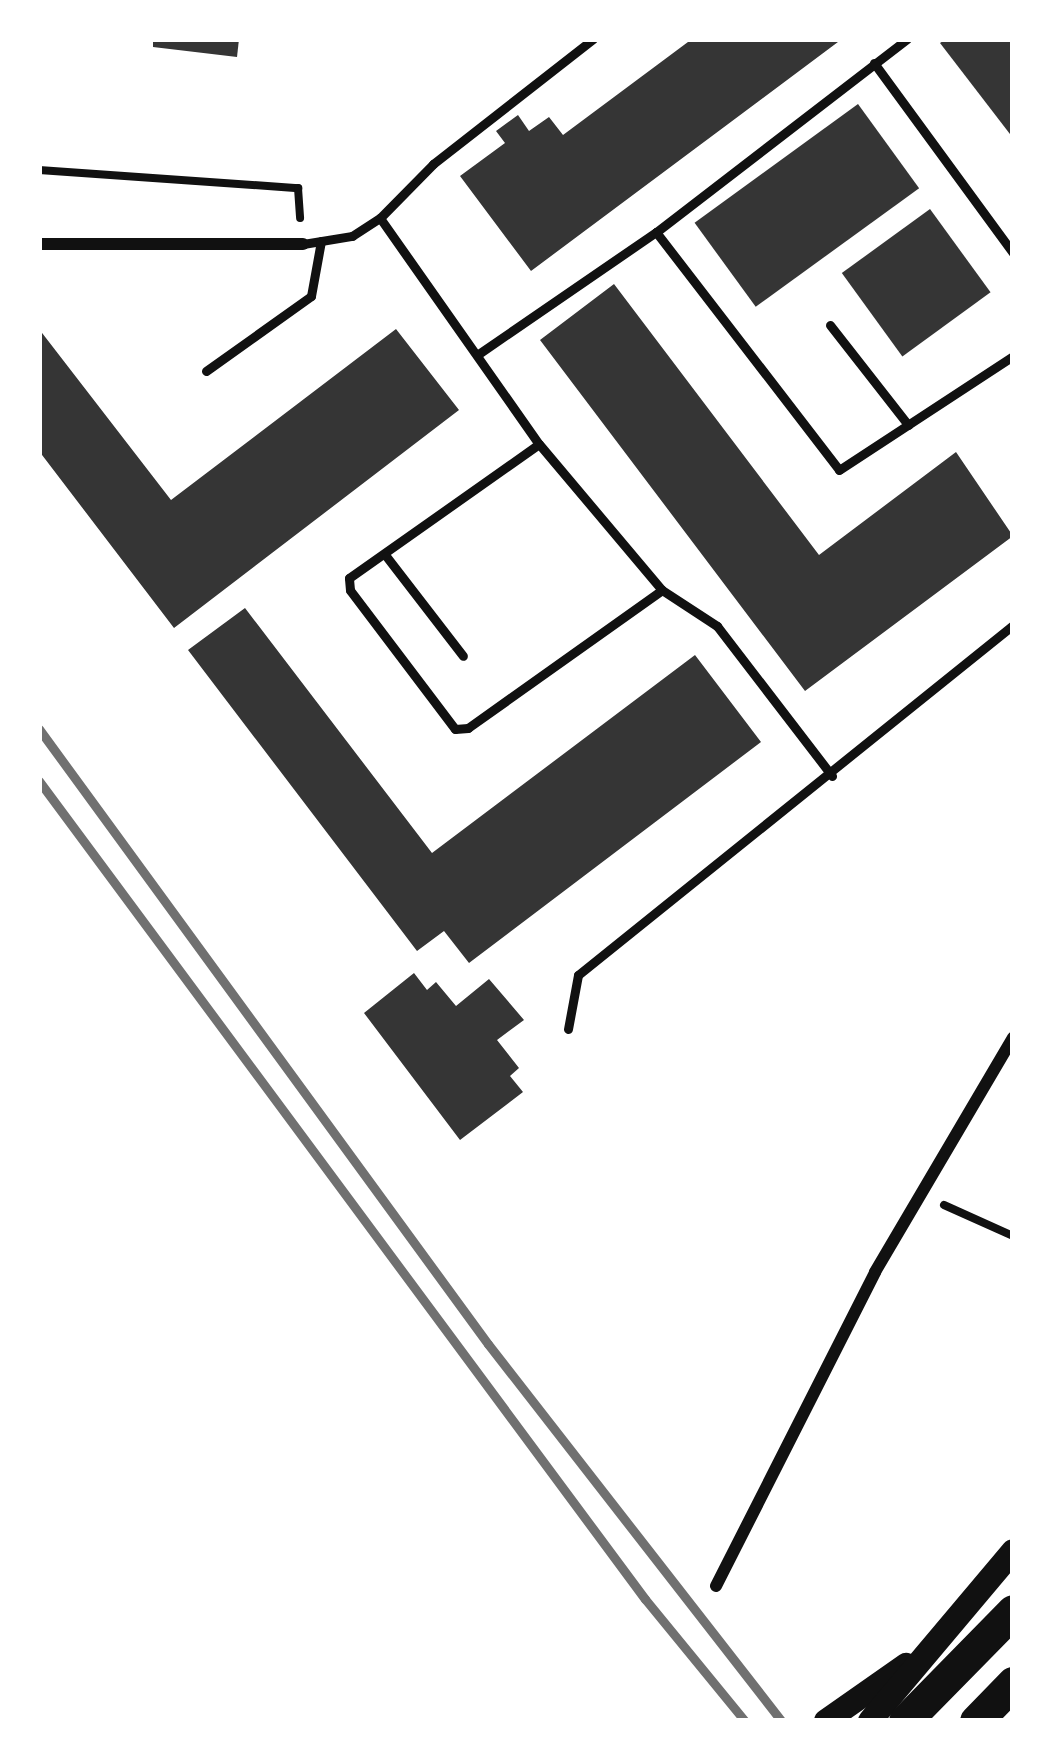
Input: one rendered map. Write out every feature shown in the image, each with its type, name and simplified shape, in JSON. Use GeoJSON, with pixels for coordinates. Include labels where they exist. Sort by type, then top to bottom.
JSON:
{"type":"FeatureCollection","features":[{"type":"Feature","properties":{"kind":"highway"},"geometry":{"type":"LineString","coordinates":[[905,1721],[1013,1611]]}},
{"type":"Feature","properties":{"kind":"highway"},"geometry":{"type":"LineString","coordinates":[[976,1721],[1013,1683]]}},
{"type":"Feature","properties":{"kind":"main road"},"geometry":{"type":"LineString","coordinates":[[870,1721],[1013,1551]]}},
{"type":"Feature","properties":{"kind":"main road"},"geometry":{"type":"LineString","coordinates":[[826,1721],[938,1643]]}},
{"type":"Feature","properties":{"kind":"street"},"geometry":{"type":"LineString","coordinates":[[39,244],[303,244]]}},
{"type":"Feature","properties":{"kind":"street"},"geometry":{"type":"LineString","coordinates":[[716,1586],[740,1526],[921,1194],[1013,1038]]}},
{"type":"Feature","properties":{"kind":"lane"},"geometry":{"type":"LineString","coordinates":[[303,244],[352,236],[380,218],[433,164],[593,39]]}},
{"type":"Feature","properties":{"kind":"lane"},"geometry":{"type":"LineString","coordinates":[[477,356],[656,232],[907,39]]}},
{"type":"Feature","properties":{"kind":"lane"},"geometry":{"type":"LineString","coordinates":[[874,63],[1013,254]]}},
{"type":"Feature","properties":{"kind":"lane"},"geometry":{"type":"LineString","coordinates":[[380,218],[539,444],[662,590],[716,626],[832,776]]}},
{"type":"Feature","properties":{"kind":"lane"},"geometry":{"type":"LineString","coordinates":[[656,232],[838,470],[1013,356]]}},
{"type":"Feature","properties":{"kind":"lane"},"geometry":{"type":"LineString","coordinates":[[206,371],[311,296],[321,241]]}},
{"type":"Feature","properties":{"kind":"lane"},"geometry":{"type":"LineString","coordinates":[[830,325],[908,425]]}},
{"type":"Feature","properties":{"kind":"lane"},"geometry":{"type":"LineString","coordinates":[[539,444],[386,556],[352,572],[350,590],[455,729],[469,728],[662,590]]}},
{"type":"Feature","properties":{"kind":"lane"},"geometry":{"type":"LineString","coordinates":[[386,556],[463,656]]}},
{"type":"Feature","properties":{"kind":"lane"},"geometry":{"type":"LineString","coordinates":[[568,1029],[578,975],[832,776],[1013,625]]}},
{"type":"Feature","properties":{"kind":"path"},"geometry":{"type":"LineString","coordinates":[[39,170],[298,188],[303,244]]}},
{"type":"Feature","properties":{"kind":"path"},"geometry":{"type":"LineString","coordinates":[[921,1194],[1013,1236]]}},
{"type":"Feature","properties":{"kind":"building"},"geometry":{"type":"Polygon","coordinates":[[[153,39],[239,39],[237,57],[153,47],[153,39]]]}},
{"type":"Feature","properties":{"kind":"building"},"geometry":{"type":"Polygon","coordinates":[[[692,39],[842,39],[531,271],[460,176],[505,143],[496,131],[518,115],[529,131],[549,117],[563,135],[692,39]]]}},
{"type":"Feature","properties":{"kind":"building"},"geometry":{"type":"Polygon","coordinates":[[[946,39],[1013,39],[1013,138],[940,43],[946,39]]]}},
{"type":"Feature","properties":{"kind":"building"},"geometry":{"type":"Polygon","coordinates":[[[858,104],[919,188],[756,307],[695,223],[858,104]]]}},
{"type":"Feature","properties":{"kind":"building"},"geometry":{"type":"Polygon","coordinates":[[[930,209],[991,292],[902,356],[842,273],[930,209]]]}},
{"type":"Feature","properties":{"kind":"building"},"geometry":{"type":"Polygon","coordinates":[[[614,284],[819,555],[956,452],[1013,536],[805,691],[540,340],[614,284]]]}},
{"type":"Feature","properties":{"kind":"building"},"geometry":{"type":"Polygon","coordinates":[[[39,329],[171,500],[396,329],[459,410],[174,628],[39,451],[39,329]]]}},
{"type":"Feature","properties":{"kind":"building"},"geometry":{"type":"Polygon","coordinates":[[[245,608],[432,853],[695,655],[761,742],[469,963],[444,931],[417,951],[188,650],[245,608]]]}},
{"type":"Feature","properties":{"kind":"building"},"geometry":{"type":"Polygon","coordinates":[[[414,973],[427,990],[436,982],[456,1006],[489,979],[524,1020],[497,1040],[519,1068],[510,1076],[523,1092],[460,1140],[364,1013],[414,973]]]}},
{"type":"Feature","properties":{"kind":"railway"},"geometry":{"type":"LineString","coordinates":[[39,729],[488,1344],[782,1721]]}},
{"type":"Feature","properties":{"kind":"railway"},"geometry":{"type":"LineString","coordinates":[[39,781],[645,1599],[745,1721]]}}]}
